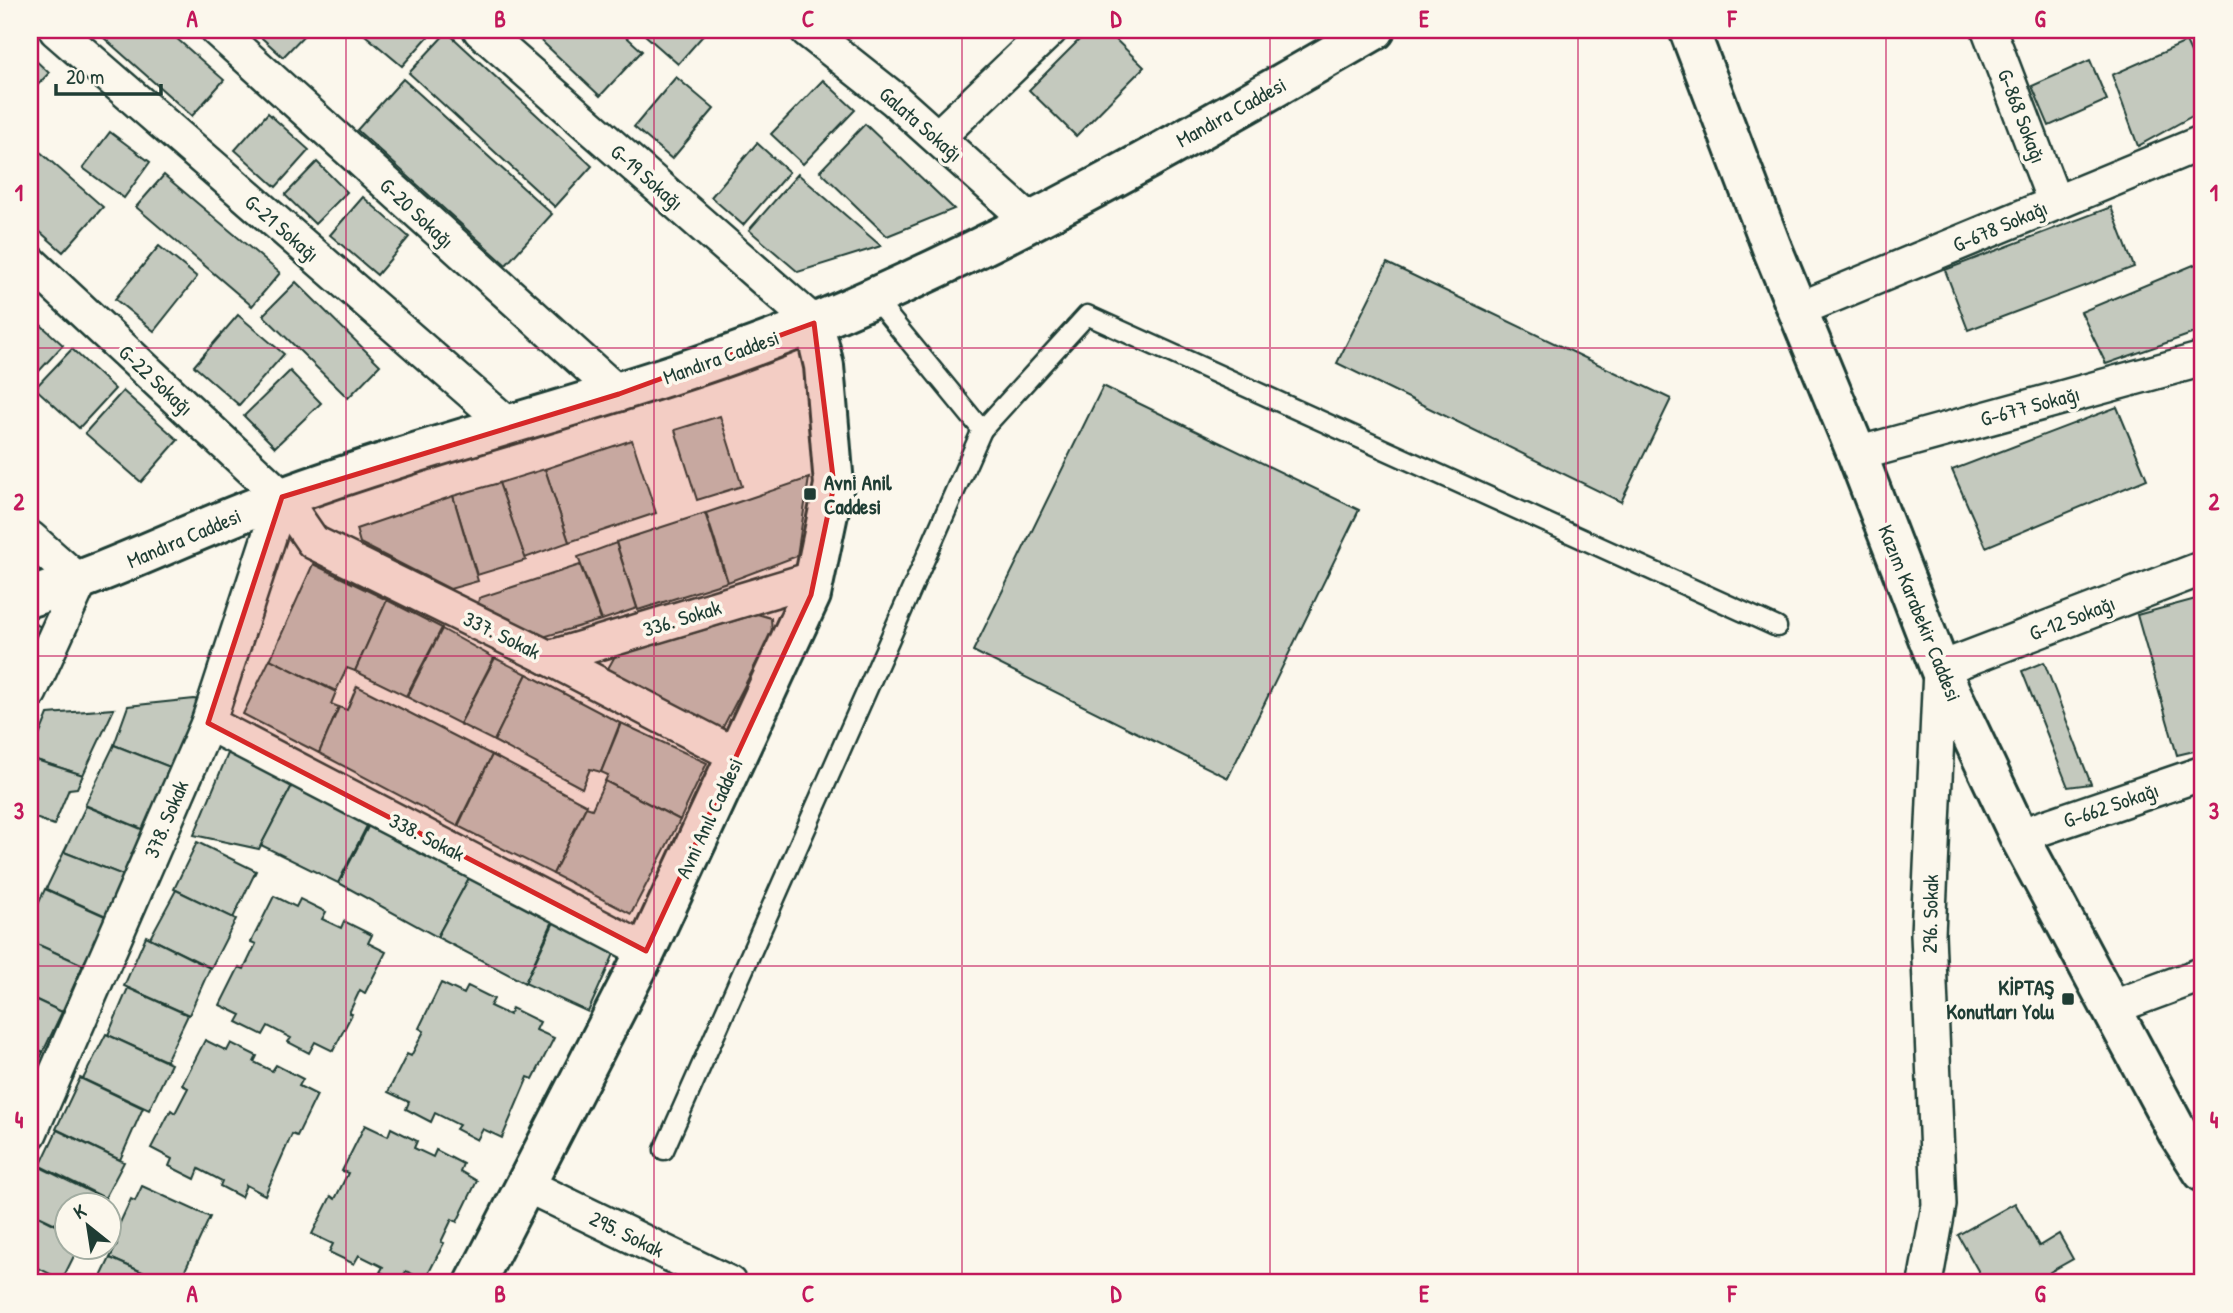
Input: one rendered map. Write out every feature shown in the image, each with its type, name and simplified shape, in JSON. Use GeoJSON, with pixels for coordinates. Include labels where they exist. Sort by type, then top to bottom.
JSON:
{"type":"FeatureCollection","features":[{"type":"Feature","properties":{"kind":"street","name":"G-21 Sokağı"},"geometry":{"type":"LineString","coordinates":[[56,30],[510,426]]}},
{"type":"Feature","properties":{"kind":"street","name":"G-20 Sokağı"},"geometry":{"type":"LineString","coordinates":[[217,30],[619,394]]}},
{"type":"Feature","properties":{"kind":"street","name":"G-19 Sokağı"},"geometry":{"type":"LineString","coordinates":[[480,30],[814,323]]}},
{"type":"Feature","properties":{"kind":"street","name":"Galata Sokağı"},"geometry":{"type":"LineString","coordinates":[[807,30],[938,137],[1031,222]]}},
{"type":"Feature","properties":{"kind":"street"},"geometry":{"type":"LineString","coordinates":[[938,137],[1050,30]]}},
{"type":"Feature","properties":{"kind":"street","name":"Mandıra Caddesi"},"geometry":{"type":"LineString","coordinates":[[30,597],[80,582],[282,497],[619,394],[814,323],[1031,222],[1375,30]]}},
{"type":"Feature","properties":{"kind":"street","name":"Kazım Karabekir Caddesi"},"geometry":{"type":"LineString","coordinates":[[1689,30],[1940,669],[2019,836],[2178,1133],[2203,1172]]}},
{"type":"Feature","properties":{"kind":"street","name":"G-868 Sokağı"},"geometry":{"type":"LineString","coordinates":[[1989,30],[2055,203]]}},
{"type":"Feature","properties":{"kind":"street","name":"G-678 Sokağı"},"geometry":{"type":"LineString","coordinates":[[1797,310],[2203,142]]}},
{"type":"Feature","properties":{"kind":"street","name":"G-22 Sokağı"},"geometry":{"type":"LineString","coordinates":[[30,262],[282,497]]}},
{"type":"Feature","properties":{"kind":"street","name":"Avni Anıl Caddesi"},"geometry":{"type":"LineString","coordinates":[[475,1283],[646,951],[811,595],[834,485],[824,366],[814,323]]}},
{"type":"Feature","properties":{"kind":"street","name":"G-677 Sokağı"},"geometry":{"type":"LineString","coordinates":[[1857,454],[2203,359]]}},
{"type":"Feature","properties":{"kind":"street","name":"337. Sokak"},"geometry":{"type":"LineString","coordinates":[[282,497],[313,542],[549,658],[738,756]]}},
{"type":"Feature","properties":{"kind":"street","name":"378. Sokak"},"geometry":{"type":"LineString","coordinates":[[30,1133],[208,723],[282,497]]}},
{"type":"Feature","properties":{"kind":"street"},"geometry":{"type":"LineString","coordinates":[[30,538],[80,582],[30,692]]}},
{"type":"Feature","properties":{"kind":"street","name":"G-12 Sokağı"},"geometry":{"type":"LineString","coordinates":[[1940,669],[2203,568]]}},
{"type":"Feature","properties":{"kind":"street","name":"336. Sokak"},"geometry":{"type":"LineString","coordinates":[[549,658],[815,578]]}},
{"type":"Feature","properties":{"kind":"street","name":"296. Sokak"},"geometry":{"type":"LineString","coordinates":[[1925,1283],[1939,1205],[1928,934],[1940,669]]}},
{"type":"Feature","properties":{"kind":"street","name":"338. Sokak"},"geometry":{"type":"LineString","coordinates":[[208,723],[646,951]]}},
{"type":"Feature","properties":{"kind":"street","name":"G-662 Sokağı"},"geometry":{"type":"LineString","coordinates":[[2019,836],[2203,773]]}},
{"type":"Feature","properties":{"kind":"street"},"geometry":{"type":"LineString","coordinates":[[2111,1008],[2203,974]]}},
{"type":"Feature","properties":{"kind":"street","name":"295. Sokak"},"geometry":{"type":"LineString","coordinates":[[526,1185],[729,1283]]}},
{"type":"Feature","properties":{"kind":"lane"},"geometry":{"type":"LineString","coordinates":[[873,297],[982,430]]}},
{"type":"Feature","properties":{"kind":"lane"},"geometry":{"type":"LineString","coordinates":[[664,1150],[982,430],[1087,315],[1777,627]]}},
{"type":"Feature","properties":{"kind":"highlighted area"},"geometry":{"type":"Polygon","coordinates":[[[814,323],[834,485],[811,595],[646,951],[208,723],[282,497],[619,394],[814,323]]]}},
{"type":"Feature","properties":{"kind":"building"},"geometry":{"type":"Polygon","coordinates":[[[95,30],[167,30],[224,80],[192,116],[95,30]]]}},
{"type":"Feature","properties":{"kind":"building"},"geometry":{"type":"Polygon","coordinates":[[[253,30],[309,30],[283,57],[253,30]]]}},
{"type":"Feature","properties":{"kind":"building"},"geometry":{"type":"Polygon","coordinates":[[[359,30],[434,30],[402,66],[359,30]]]}},
{"type":"Feature","properties":{"kind":"building"},"geometry":{"type":"Polygon","coordinates":[[[530,30],[619,30],[642,51],[600,96],[530,30]]]}},
{"type":"Feature","properties":{"kind":"building"},"geometry":{"type":"Polygon","coordinates":[[[650,30],[708,30],[678,64],[645,35],[650,30]]]}},
{"type":"Feature","properties":{"kind":"building"},"geometry":{"type":"Polygon","coordinates":[[[1089,30],[1106,30],[1144,67],[1076,136],[1029,90],[1089,30]]]}},
{"type":"Feature","properties":{"kind":"building"},"geometry":{"type":"Polygon","coordinates":[[[447,32],[592,166],[555,207],[409,73],[447,32]]]}},
{"type":"Feature","properties":{"kind":"building"},"geometry":{"type":"Polygon","coordinates":[[[2186,42],[2203,79],[2203,110],[2138,146],[2112,75],[2186,42]]]}},
{"type":"Feature","properties":{"kind":"building"},"geometry":{"type":"Polygon","coordinates":[[[30,55],[49,73],[32,91],[30,89],[30,55]]]}},
{"type":"Feature","properties":{"kind":"building"},"geometry":{"type":"Polygon","coordinates":[[[2090,60],[2107,100],[2049,126],[2032,86],[2090,60]]]}},
{"type":"Feature","properties":{"kind":"building"},"geometry":{"type":"Polygon","coordinates":[[[676,77],[714,109],[672,159],[634,127],[676,77]]]}},
{"type":"Feature","properties":{"kind":"building"},"geometry":{"type":"Polygon","coordinates":[[[403,79],[552,214],[506,265],[357,130],[403,79]]]}},
{"type":"Feature","properties":{"kind":"building"},"geometry":{"type":"Polygon","coordinates":[[[823,80],[855,110],[803,164],[771,134],[823,80]]]}},
{"type":"Feature","properties":{"kind":"building"},"geometry":{"type":"Polygon","coordinates":[[[268,113],[309,150],[276,187],[235,150],[268,113]]]}},
{"type":"Feature","properties":{"kind":"building"},"geometry":{"type":"Polygon","coordinates":[[[865,124],[954,209],[887,236],[820,171],[865,124]]]}},
{"type":"Feature","properties":{"kind":"building"},"geometry":{"type":"Polygon","coordinates":[[[110,132],[150,162],[124,198],[83,168],[110,132]]]}},
{"type":"Feature","properties":{"kind":"building"},"geometry":{"type":"Polygon","coordinates":[[[30,143],[103,207],[63,252],[30,223],[30,143]]]}},
{"type":"Feature","properties":{"kind":"building"},"geometry":{"type":"Polygon","coordinates":[[[757,143],[789,172],[743,225],[711,197],[757,143]]]}},
{"type":"Feature","properties":{"kind":"building"},"geometry":{"type":"Polygon","coordinates":[[[317,162],[347,192],[315,224],[285,195],[317,162]]]}},
{"type":"Feature","properties":{"kind":"building"},"geometry":{"type":"Polygon","coordinates":[[[798,174],[881,246],[798,272],[749,230],[798,174]]]}},
{"type":"Feature","properties":{"kind":"building"},"geometry":{"type":"Polygon","coordinates":[[[164,175],[280,273],[252,306],[136,207],[164,175]]]}},
{"type":"Feature","properties":{"kind":"building"},"geometry":{"type":"Polygon","coordinates":[[[363,197],[409,237],[377,275],[330,235],[363,197]]]}},
{"type":"Feature","properties":{"kind":"building"},"geometry":{"type":"Polygon","coordinates":[[[2111,207],[2134,267],[1968,330],[1945,270],[2111,207]]]}},
{"type":"Feature","properties":{"kind":"building"},"geometry":{"type":"Polygon","coordinates":[[[159,246],[197,277],[154,331],[115,299],[159,246]]]}},
{"type":"Feature","properties":{"kind":"building"},"geometry":{"type":"Polygon","coordinates":[[[2203,261],[2203,330],[2106,364],[2081,312],[2203,261]]]}},
{"type":"Feature","properties":{"kind":"building"},"geometry":{"type":"Polygon","coordinates":[[[1387,263],[1671,399],[1621,502],[1337,363],[1387,263]]]}},
{"type":"Feature","properties":{"kind":"building"},"geometry":{"type":"Polygon","coordinates":[[[296,282],[380,365],[348,398],[263,315],[296,282]]]}},
{"type":"Feature","properties":{"kind":"building"},"geometry":{"type":"Polygon","coordinates":[[[30,315],[63,345],[30,381],[30,315]]]}},
{"type":"Feature","properties":{"kind":"building"},"geometry":{"type":"Polygon","coordinates":[[[238,315],[284,354],[239,405],[194,366],[238,315]]]}},
{"type":"Feature","properties":{"kind":"building"},"geometry":{"type":"Polygon","coordinates":[[[72,349],[115,389],[79,428],[35,388],[72,349]]]}},
{"type":"Feature","properties":{"kind":"building"},"geometry":{"type":"Polygon","coordinates":[[[290,371],[321,403],[275,447],[244,416],[290,371]]]}},
{"type":"Feature","properties":{"kind":"building"},"geometry":{"type":"Polygon","coordinates":[[[1103,386],[1359,510],[1228,778],[973,651],[1103,386]]]}},
{"type":"Feature","properties":{"kind":"building"},"geometry":{"type":"Polygon","coordinates":[[[123,391],[178,440],[141,482],[85,433],[123,391]]]}},
{"type":"Feature","properties":{"kind":"building"},"geometry":{"type":"Polygon","coordinates":[[[2117,407],[2147,479],[1986,547],[1952,470],[2117,407]]]}},
{"type":"Feature","properties":{"kind":"building"},"geometry":{"type":"Polygon","coordinates":[[[720,416],[742,486],[697,500],[675,430],[720,416]]]}},
{"type":"Feature","properties":{"kind":"building"},"geometry":{"type":"Polygon","coordinates":[[[632,440],[656,513],[569,542],[545,469],[632,440]]]}},
{"type":"Feature","properties":{"kind":"building"},"geometry":{"type":"Polygon","coordinates":[[[545,469],[569,542],[525,558],[499,483],[545,469]]]}},
{"type":"Feature","properties":{"kind":"building"},"geometry":{"type":"Polygon","coordinates":[[[809,478],[797,556],[728,582],[706,513],[809,478]]]}},
{"type":"Feature","properties":{"kind":"building"},"geometry":{"type":"Polygon","coordinates":[[[499,483],[526,560],[477,575],[453,496],[499,483]]]}},
{"type":"Feature","properties":{"kind":"building"},"geometry":{"type":"Polygon","coordinates":[[[453,496],[478,581],[450,589],[360,543],[356,529],[453,496]]]}},
{"type":"Feature","properties":{"kind":"building"},"geometry":{"type":"Polygon","coordinates":[[[705,513],[727,582],[638,610],[616,542],[705,513]]]}},
{"type":"Feature","properties":{"kind":"building"},"geometry":{"type":"Polygon","coordinates":[[[616,543],[637,608],[602,620],[578,557],[616,543]]]}},
{"type":"Feature","properties":{"kind":"building"},"geometry":{"type":"Polygon","coordinates":[[[313,564],[387,600],[355,671],[347,668],[336,691],[270,660],[313,564]]]}},
{"type":"Feature","properties":{"kind":"building"},"geometry":{"type":"Polygon","coordinates":[[[580,565],[601,620],[543,637],[478,604],[479,598],[580,565]]]}},
{"type":"Feature","properties":{"kind":"building"},"geometry":{"type":"Polygon","coordinates":[[[2203,597],[2203,749],[2177,755],[2137,615],[2203,597]]]}},
{"type":"Feature","properties":{"kind":"building"},"geometry":{"type":"Polygon","coordinates":[[[387,600],[442,628],[406,696],[355,671],[387,600]]]}},
{"type":"Feature","properties":{"kind":"building"},"geometry":{"type":"Polygon","coordinates":[[[757,614],[771,618],[772,633],[721,731],[606,672],[615,656],[757,614]]]}},
{"type":"Feature","properties":{"kind":"building"},"geometry":{"type":"Polygon","coordinates":[[[30,622],[42,627],[30,655],[30,622]]]}},
{"type":"Feature","properties":{"kind":"building"},"geometry":{"type":"Polygon","coordinates":[[[442,629],[494,658],[460,724],[407,697],[442,629]]]}},
{"type":"Feature","properties":{"kind":"building"},"geometry":{"type":"Polygon","coordinates":[[[495,658],[527,674],[494,741],[460,724],[495,658]]]}},
{"type":"Feature","properties":{"kind":"building"},"geometry":{"type":"Polygon","coordinates":[[[270,659],[336,692],[331,704],[339,707],[319,753],[243,714],[270,659]]]}},
{"type":"Feature","properties":{"kind":"building"},"geometry":{"type":"Polygon","coordinates":[[[2044,662],[2091,784],[2068,787],[2022,671],[2044,662]]]}},
{"type":"Feature","properties":{"kind":"building"},"geometry":{"type":"Polygon","coordinates":[[[527,674],[620,723],[601,772],[590,769],[582,788],[494,741],[527,674]]]}},
{"type":"Feature","properties":{"kind":"building"},"geometry":{"type":"Polygon","coordinates":[[[357,686],[492,755],[457,826],[319,753],[339,707],[347,710],[357,686]]]}},
{"type":"Feature","properties":{"kind":"building"},"geometry":{"type":"Polygon","coordinates":[[[194,699],[207,702],[175,769],[114,745],[128,706],[194,699]]]}},
{"type":"Feature","properties":{"kind":"building"},"geometry":{"type":"Polygon","coordinates":[[[114,709],[83,775],[30,758],[48,714],[114,709]]]}},
{"type":"Feature","properties":{"kind":"building"},"geometry":{"type":"Polygon","coordinates":[[[621,723],[707,763],[680,820],[605,781],[608,775],[601,772],[621,723]]]}},
{"type":"Feature","properties":{"kind":"building"},"geometry":{"type":"Polygon","coordinates":[[[114,745],[175,769],[147,831],[85,805],[114,745]]]}},
{"type":"Feature","properties":{"kind":"building"},"geometry":{"type":"Polygon","coordinates":[[[229,751],[294,782],[259,849],[194,835],[229,751]]]}},
{"type":"Feature","properties":{"kind":"building"},"geometry":{"type":"Polygon","coordinates":[[[492,755],[587,805],[553,874],[458,826],[492,755]]]}},
{"type":"Feature","properties":{"kind":"building"},"geometry":{"type":"Polygon","coordinates":[[[30,758],[83,775],[77,788],[69,789],[54,825],[30,816],[30,758]]]}},
{"type":"Feature","properties":{"kind":"building"},"geometry":{"type":"Polygon","coordinates":[[[605,781],[680,820],[631,914],[553,874],[586,807],[592,809],[605,781]]]}},
{"type":"Feature","properties":{"kind":"building"},"geometry":{"type":"Polygon","coordinates":[[[294,782],[369,822],[338,883],[261,845],[294,782]]]}},
{"type":"Feature","properties":{"kind":"building"},"geometry":{"type":"Polygon","coordinates":[[[86,806],[146,831],[125,876],[64,852],[86,806]]]}},
{"type":"Feature","properties":{"kind":"building"},"geometry":{"type":"Polygon","coordinates":[[[370,823],[469,878],[437,937],[339,883],[370,823]]]}},
{"type":"Feature","properties":{"kind":"building"},"geometry":{"type":"Polygon","coordinates":[[[197,842],[256,871],[233,918],[174,889],[197,842]]]}},
{"type":"Feature","properties":{"kind":"building"},"geometry":{"type":"Polygon","coordinates":[[[64,852],[123,875],[106,916],[46,889],[64,852]]]}},
{"type":"Feature","properties":{"kind":"building"},"geometry":{"type":"Polygon","coordinates":[[[469,878],[553,921],[525,983],[437,937],[469,878]]]}},
{"type":"Feature","properties":{"kind":"building"},"geometry":{"type":"Polygon","coordinates":[[[45,889],[107,917],[83,965],[30,941],[30,922],[45,889]]]}},
{"type":"Feature","properties":{"kind":"building"},"geometry":{"type":"Polygon","coordinates":[[[176,890],[236,919],[211,968],[150,938],[176,890]]]}},
{"type":"Feature","properties":{"kind":"building"},"geometry":{"type":"Polygon","coordinates":[[[274,896],[296,907],[300,899],[326,912],[322,919],[341,928],[344,921],[372,935],[368,943],[386,952],[365,993],[360,990],[349,1013],[352,1014],[333,1051],[315,1042],[309,1053],[288,1042],[291,1038],[268,1026],[263,1035],[237,1022],[241,1015],[220,1005],[239,967],[244,969],[256,944],[251,942],[274,896]]]}},
{"type":"Feature","properties":{"kind":"building"},"geometry":{"type":"Polygon","coordinates":[[[554,922],[614,954],[588,1012],[525,983],[554,922]]]}},
{"type":"Feature","properties":{"kind":"building"},"geometry":{"type":"Polygon","coordinates":[[[146,936],[210,968],[189,1015],[124,986],[146,936]]]}},
{"type":"Feature","properties":{"kind":"building"},"geometry":{"type":"Polygon","coordinates":[[[30,941],[83,965],[62,1012],[30,997],[30,941]]]}},
{"type":"Feature","properties":{"kind":"building"},"geometry":{"type":"Polygon","coordinates":[[[441,983],[464,994],[468,986],[494,999],[490,1006],[509,1015],[512,1008],[540,1022],[536,1030],[554,1038],[533,1079],[528,1077],[502,1138],[483,1129],[477,1140],[456,1129],[459,1125],[435,1113],[431,1122],[406,1109],[409,1102],[388,1092],[407,1054],[411,1056],[424,1031],[419,1028],[441,983]]]}},
{"type":"Feature","properties":{"kind":"building"},"geometry":{"type":"Polygon","coordinates":[[[128,988],[188,1015],[166,1061],[108,1035],[128,988]]]}},
{"type":"Feature","properties":{"kind":"building"},"geometry":{"type":"Polygon","coordinates":[[[30,997],[62,1012],[43,1052],[30,1046],[30,997]]]}},
{"type":"Feature","properties":{"kind":"building"},"geometry":{"type":"Polygon","coordinates":[[[106,1034],[171,1064],[149,1110],[83,1079],[106,1034]]]}},
{"type":"Feature","properties":{"kind":"building"},"geometry":{"type":"Polygon","coordinates":[[[205,1040],[227,1051],[231,1043],[257,1056],[254,1062],[272,1071],[276,1065],[303,1079],[299,1086],[317,1095],[297,1136],[292,1134],[265,1195],[246,1185],[241,1197],[220,1186],[222,1181],[199,1169],[195,1179],[169,1166],[172,1159],[151,1148],[171,1110],[175,1113],[188,1088],[182,1085],[205,1040]]]}},
{"type":"Feature","properties":{"kind":"building"},"geometry":{"type":"Polygon","coordinates":[[[30,1046],[43,1052],[30,1081],[30,1046]]]}},
{"type":"Feature","properties":{"kind":"building"},"geometry":{"type":"Polygon","coordinates":[[[80,1078],[143,1108],[120,1160],[56,1129],[80,1078]]]}},
{"type":"Feature","properties":{"kind":"building"},"geometry":{"type":"Polygon","coordinates":[[[365,1125],[388,1136],[391,1128],[417,1141],[414,1148],[433,1157],[436,1150],[463,1164],[460,1171],[477,1181],[457,1222],[452,1219],[441,1242],[444,1243],[425,1280],[406,1271],[401,1282],[380,1272],[383,1267],[359,1255],[354,1264],[329,1252],[333,1244],[312,1234],[331,1196],[335,1199],[348,1173],[342,1171],[365,1125]]]}},
{"type":"Feature","properties":{"kind":"building"},"geometry":{"type":"Polygon","coordinates":[[[57,1130],[124,1162],[109,1190],[89,1190],[40,1166],[57,1130]]]}},
{"type":"Feature","properties":{"kind":"building"},"geometry":{"type":"Polygon","coordinates":[[[40,1167],[87,1190],[52,1190],[52,1222],[30,1212],[30,1187],[40,1167]]]}},
{"type":"Feature","properties":{"kind":"building"},"geometry":{"type":"Polygon","coordinates":[[[142,1186],[210,1217],[179,1283],[168,1283],[115,1260],[122,1260],[122,1218],[131,1199],[135,1201],[142,1186]]]}},
{"type":"Feature","properties":{"kind":"building"},"geometry":{"type":"Polygon","coordinates":[[[2015,1203],[2039,1246],[2059,1234],[2073,1259],[2050,1272],[2057,1283],[1985,1283],[1958,1235],[2015,1203]]]}},
{"type":"Feature","properties":{"kind":"building"},"geometry":{"type":"Polygon","coordinates":[[[30,1212],[52,1223],[52,1260],[72,1260],[62,1280],[30,1264],[30,1212]]]}},
{"type":"Feature","properties":{"kind":"building"},"geometry":{"type":"Polygon","coordinates":[[[109,1260],[115,1260],[167,1283],[92,1283],[95,1277],[100,1279],[109,1260]]]}},
{"type":"Feature","properties":{"kind":"building"},"geometry":{"type":"Polygon","coordinates":[[[30,1272],[54,1283],[30,1283],[30,1272]]]}},
{"type":"Feature","properties":{"kind":"place","name":"Avni Anil Caddesi"},"geometry":{"type":"Point","coordinates":[810,494]}},
{"type":"Feature","properties":{"kind":"place","name":"KİPTAŞ Konutları Yolu"},"geometry":{"type":"Point","coordinates":[2068,999]}}]}
